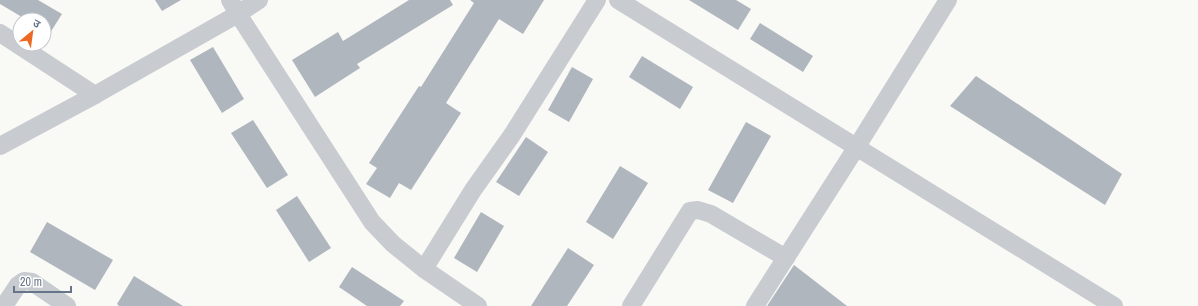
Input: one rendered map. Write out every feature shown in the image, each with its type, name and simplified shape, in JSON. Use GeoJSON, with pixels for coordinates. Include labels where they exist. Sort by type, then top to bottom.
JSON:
{"type":"FeatureCollection","features":[{"type":"Feature","properties":{"kind":"street"},"geometry":{"type":"LineString","coordinates":[[0,146],[95,95],[234,7],[259,0]]}},
{"type":"Feature","properties":{"kind":"street"},"geometry":{"type":"LineString","coordinates":[[424,269],[474,190],[512,135],[597,0]]}},
{"type":"Feature","properties":{"kind":"street"},"geometry":{"type":"LineString","coordinates":[[618,0],[1114,306]]}},
{"type":"Feature","properties":{"kind":"street"},"geometry":{"type":"LineString","coordinates":[[755,306],[948,0]]}},
{"type":"Feature","properties":{"kind":"street"},"geometry":{"type":"LineString","coordinates":[[234,7],[372,222],[392,244],[424,269],[478,306]]}},
{"type":"Feature","properties":{"kind":"street"},"geometry":{"type":"LineString","coordinates":[[0,33],[95,95]]}},
{"type":"Feature","properties":{"kind":"street"},"geometry":{"type":"LineString","coordinates":[[631,306],[690,211],[698,210],[711,214],[786,258]]}},
{"type":"Feature","properties":{"kind":"street"},"geometry":{"type":"LineString","coordinates":[[4,306],[18,285],[24,281],[32,282],[67,306]]}},
{"type":"Feature","properties":{"kind":"building"},"geometry":{"type":"Polygon","coordinates":[[[0,0],[38,0],[62,14],[52,30],[52,12],[14,12],[0,4],[0,0]]]}},
{"type":"Feature","properties":{"kind":"building"},"geometry":{"type":"Polygon","coordinates":[[[155,0],[181,0],[162,11],[155,0]]]}},
{"type":"Feature","properties":{"kind":"building"},"geometry":{"type":"Polygon","coordinates":[[[409,0],[450,0],[453,5],[357,64],[360,68],[315,97],[292,60],[338,32],[343,41],[409,0]]]}},
{"type":"Feature","properties":{"kind":"building"},"geometry":{"type":"Polygon","coordinates":[[[470,0],[544,0],[523,34],[499,19],[446,103],[461,113],[411,190],[399,183],[390,198],[366,184],[377,168],[369,163],[419,86],[421,87],[474,3],[470,0]]]}},
{"type":"Feature","properties":{"kind":"building"},"geometry":{"type":"Polygon","coordinates":[[[689,0],[736,0],[751,9],[738,30],[689,0]]]}},
{"type":"Feature","properties":{"kind":"building"},"geometry":{"type":"Polygon","coordinates":[[[760,23],[813,56],[803,72],[750,39],[760,23]]]}},
{"type":"Feature","properties":{"kind":"building"},"geometry":{"type":"Polygon","coordinates":[[[213,47],[244,99],[222,113],[190,60],[213,47]]]}},
{"type":"Feature","properties":{"kind":"building"},"geometry":{"type":"Polygon","coordinates":[[[642,56],[693,87],[680,109],[629,77],[642,56]]]}},
{"type":"Feature","properties":{"kind":"building"},"geometry":{"type":"Polygon","coordinates":[[[572,67],[593,79],[569,122],[548,110],[572,67]]]}},
{"type":"Feature","properties":{"kind":"building"},"geometry":{"type":"Polygon","coordinates":[[[976,76],[1122,174],[1105,205],[950,106],[976,76]]]}},
{"type":"Feature","properties":{"kind":"building"},"geometry":{"type":"Polygon","coordinates":[[[253,120],[288,175],[267,188],[231,133],[253,120]]]}},
{"type":"Feature","properties":{"kind":"building"},"geometry":{"type":"Polygon","coordinates":[[[746,122],[771,136],[733,203],[708,190],[746,122]]]}},
{"type":"Feature","properties":{"kind":"building"},"geometry":{"type":"Polygon","coordinates":[[[526,137],[548,152],[519,196],[496,182],[526,137]]]}},
{"type":"Feature","properties":{"kind":"building"},"geometry":{"type":"Polygon","coordinates":[[[620,166],[648,183],[613,239],[586,222],[620,166]]]}},
{"type":"Feature","properties":{"kind":"building"},"geometry":{"type":"Polygon","coordinates":[[[297,196],[331,248],[309,262],[276,210],[297,196]]]}},
{"type":"Feature","properties":{"kind":"building"},"geometry":{"type":"Polygon","coordinates":[[[481,212],[504,226],[477,272],[454,258],[481,212]]]}},
{"type":"Feature","properties":{"kind":"building"},"geometry":{"type":"Polygon","coordinates":[[[47,222],[113,260],[95,290],[30,252],[47,222]]]}},
{"type":"Feature","properties":{"kind":"building"},"geometry":{"type":"Polygon","coordinates":[[[568,248],[594,265],[567,306],[531,306],[568,248]]]}},
{"type":"Feature","properties":{"kind":"building"},"geometry":{"type":"Polygon","coordinates":[[[794,265],[847,306],[767,306],[794,265]]]}},
{"type":"Feature","properties":{"kind":"building"},"geometry":{"type":"Polygon","coordinates":[[[352,267],[404,301],[400,306],[367,306],[339,287],[352,267]]]}},
{"type":"Feature","properties":{"kind":"building"},"geometry":{"type":"Polygon","coordinates":[[[134,276],[183,306],[119,306],[117,304],[134,276]]]}}]}
